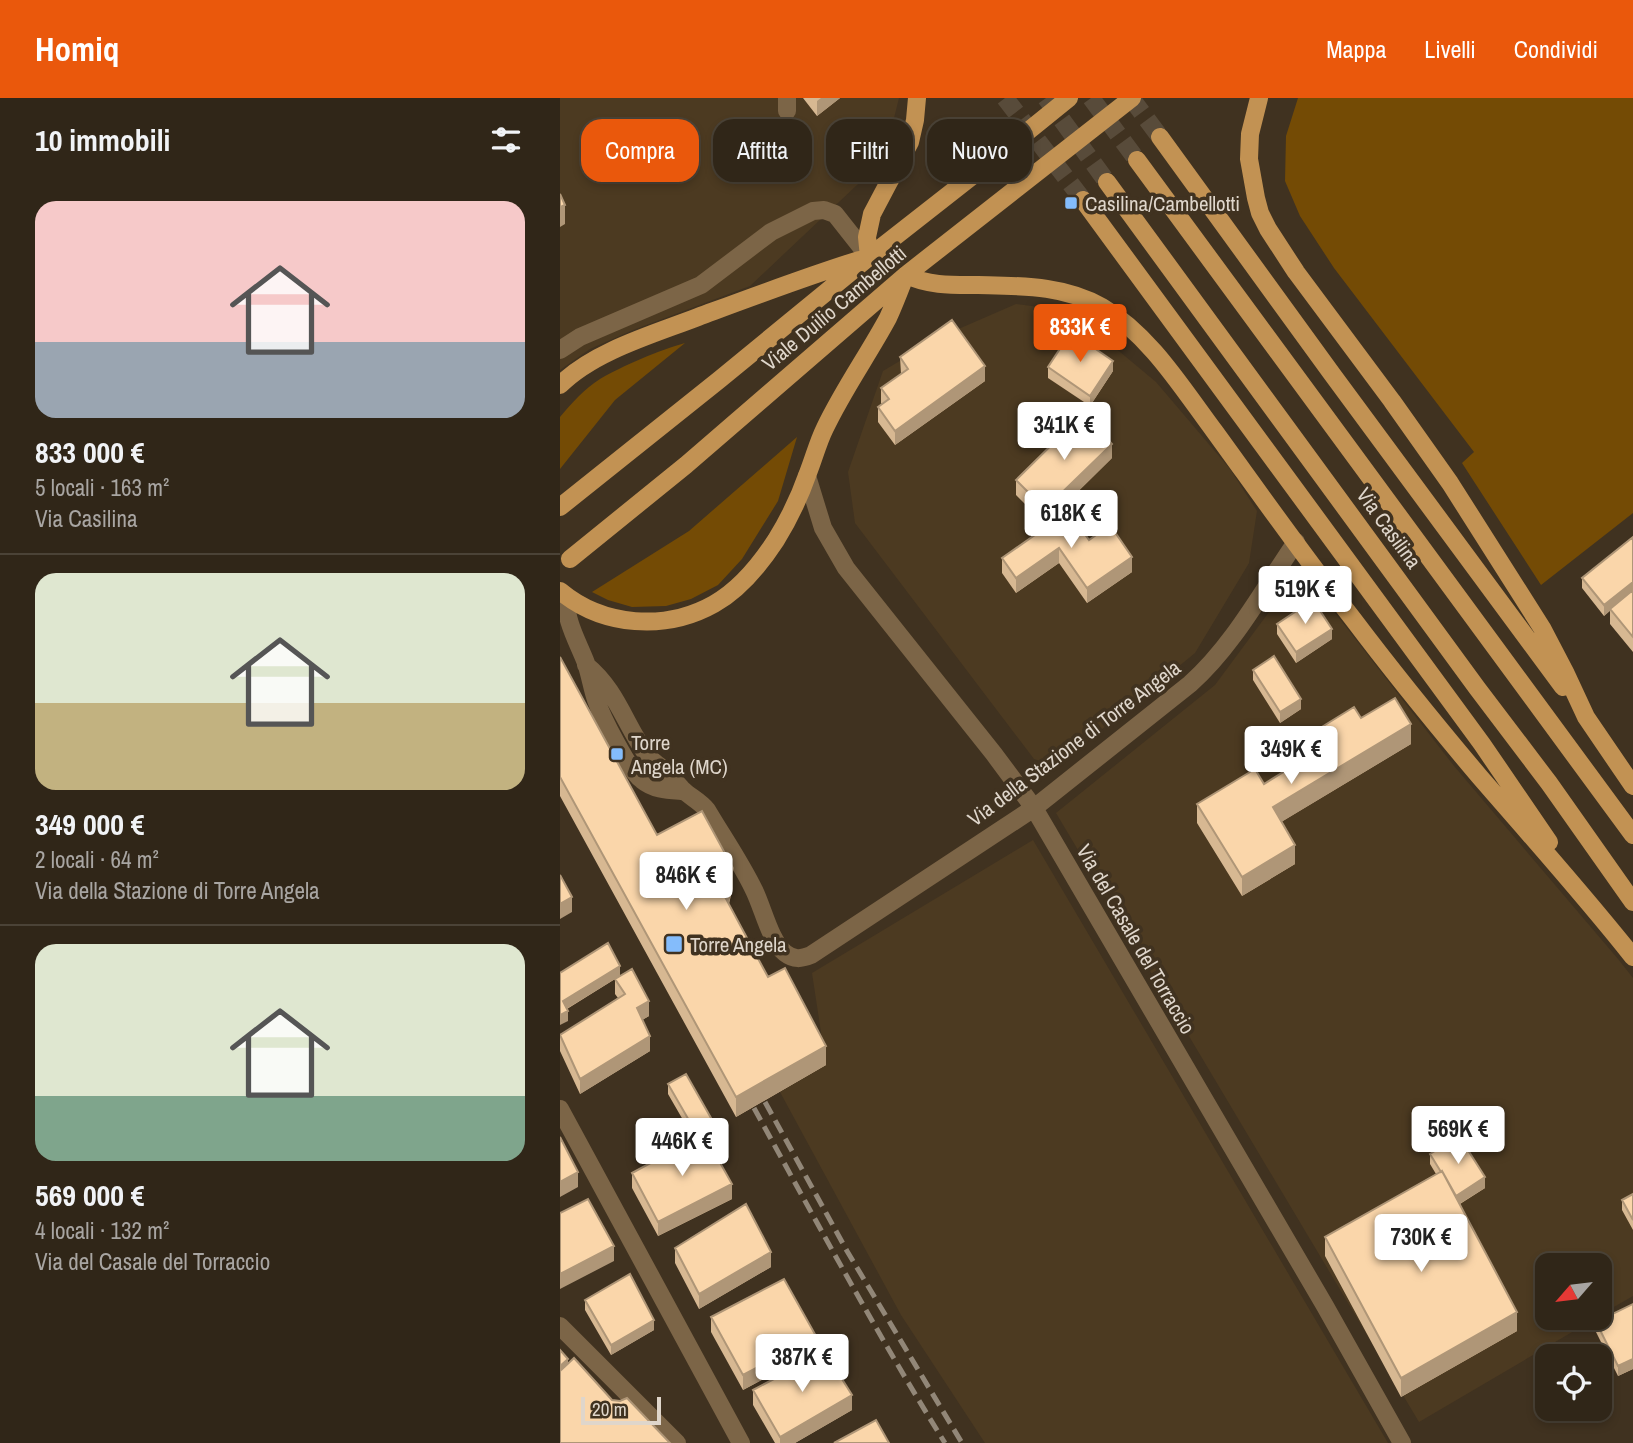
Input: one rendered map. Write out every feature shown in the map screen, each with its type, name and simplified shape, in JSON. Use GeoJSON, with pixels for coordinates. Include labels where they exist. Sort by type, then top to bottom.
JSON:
{"type":"FeatureCollection","features":[{"type":"Feature","properties":{"kind":"main road"},"geometry":{"type":"LineString","coordinates":[[560,385],[591,362],[649,336],[800,279],[869,257],[867,237],[872,214],[910,142],[917,98]]}},
{"type":"Feature","properties":{"kind":"main road","name":"Viale Duilio Cambellotti"},"geometry":{"type":"LineString","coordinates":[[560,507],[1069,98]]}},
{"type":"Feature","properties":{"kind":"main road","name":"Viale Duilio Cambellotti"},"geometry":{"type":"LineString","coordinates":[[570,559],[686,465],[906,275],[1132,98]]}},
{"type":"Feature","properties":{"kind":"main road"},"geometry":{"type":"LineString","coordinates":[[1259,98],[1250,134],[1249,159],[1260,213],[1268,229],[1296,272],[1450,483],[1542,628],[1586,718]]}},
{"type":"Feature","properties":{"kind":"main road"},"geometry":{"type":"LineString","coordinates":[[1160,137],[1633,786]]}},
{"type":"Feature","properties":{"kind":"main road","name":"Via Casilina"},"geometry":{"type":"LineString","coordinates":[[1137,160],[1633,835]]}},
{"type":"Feature","properties":{"kind":"main road","name":"Via Casilina"},"geometry":{"type":"LineString","coordinates":[[1107,182],[1549,783],[1633,902]]}},
{"type":"Feature","properties":{"kind":"main road"},"geometry":{"type":"LineString","coordinates":[[1083,200],[1482,744],[1599,914]]}},
{"type":"Feature","properties":{"kind":"main road"},"geometry":{"type":"LineString","coordinates":[[563,593],[610,617],[653,622],[684,617],[714,604],[740,583],[770,548],[790,516],[824,430],[888,316],[906,275],[922,282],[943,285],[1037,287],[1061,291],[1090,301],[1113,314],[1157,355],[1352,619],[1443,733],[1633,957]]}},
{"type":"Feature","properties":{"kind":"street"},"geometry":{"type":"LineString","coordinates":[[560,350],[580,337],[701,285],[771,232],[813,211],[824,210],[835,214],[869,257]]}},
{"type":"Feature","properties":{"kind":"street","name":"Via del Casale del Torraccio"},"geometry":{"type":"LineString","coordinates":[[807,477],[823,528],[846,568],[1034,808],[1402,1443]]}},
{"type":"Feature","properties":{"kind":"street","name":"Via della Stazione di Torre Angela"},"geometry":{"type":"LineString","coordinates":[[683,791],[708,810],[754,889],[782,950],[795,958],[811,955],[1034,808],[1206,670],[1229,642],[1296,542]]}},
{"type":"Feature","properties":{"kind":"street"},"geometry":{"type":"LineString","coordinates":[[563,593],[570,625],[586,665],[597,704],[622,752],[641,780],[663,790],[683,791]]}},
{"type":"Feature","properties":{"kind":"street"},"geometry":{"type":"LineString","coordinates":[[586,665],[604,681],[647,754],[683,791]]}},
{"type":"Feature","properties":{"kind":"street"},"geometry":{"type":"LineString","coordinates":[[560,1109],[741,1443]]}},
{"type":"Feature","properties":{"kind":"street"},"geometry":{"type":"LineString","coordinates":[[560,1326],[677,1443]]}},
{"type":"Feature","properties":{"kind":"shaded area"},"geometry":{"type":"Polygon","coordinates":[[[560,98],[899,98],[894,119],[826,119],[826,182],[860,182],[750,286],[590,349],[560,370],[560,98]]]}},
{"type":"Feature","properties":{"kind":"shaded area"},"geometry":{"type":"Polygon","coordinates":[[[1298,98],[1633,98],[1633,513],[1541,585],[1462,463],[1474,452],[1334,268],[1300,216],[1285,181],[1286,136],[1298,98]]]}},
{"type":"Feature","properties":{"kind":"shaded area"},"geometry":{"type":"Polygon","coordinates":[[[1016,304],[1071,311],[1156,382],[1230,469],[1257,511],[1249,563],[1195,653],[1057,766],[1034,759],[855,523],[848,472],[883,371],[940,337],[1016,304]]]}},
{"type":"Feature","properties":{"kind":"shaded area"},"geometry":{"type":"Polygon","coordinates":[[[685,343],[615,400],[560,469],[560,417],[578,396],[619,369],[685,343]]]}},
{"type":"Feature","properties":{"kind":"shaded area"},"geometry":{"type":"Polygon","coordinates":[[[797,437],[778,501],[742,559],[718,585],[691,599],[666,606],[632,607],[592,592],[689,531],[797,437]]]}},
{"type":"Feature","properties":{"kind":"shaded area"},"geometry":{"type":"Polygon","coordinates":[[[1301,569],[1454,766],[1633,978],[1633,1296],[1612,1308],[1612,1253],[1535,1253],[1535,1330],[1576,1330],[1552,1344],[1535,1344],[1535,1354],[1419,1422],[1056,813],[1215,685],[1301,569]]]}},
{"type":"Feature","properties":{"kind":"shaded area"},"geometry":{"type":"Polygon","coordinates":[[[1033,840],[1388,1443],[985,1443],[901,1315],[780,1092],[826,1065],[812,973],[1033,840]]]}},
{"type":"Feature","properties":{"kind":"building"},"geometry":{"type":"Polygon","coordinates":[[[560,194],[565,205],[560,207],[560,194]]]}},
{"type":"Feature","properties":{"kind":"building"},"geometry":{"type":"Polygon","coordinates":[[[952,320],[985,366],[895,431],[878,407],[889,399],[881,388],[908,369],[900,357],[952,320]]]}},
{"type":"Feature","properties":{"kind":"building"},"geometry":{"type":"Polygon","coordinates":[[[1071,332],[1113,361],[1090,396],[1048,367],[1071,332]]]}},
{"type":"Feature","properties":{"kind":"building"},"geometry":{"type":"Polygon","coordinates":[[[1083,414],[1112,444],[1045,509],[1016,480],[1083,414]]]}},
{"type":"Feature","properties":{"kind":"building"},"geometry":{"type":"Polygon","coordinates":[[[1069,511],[1089,540],[1110,525],[1132,557],[1087,588],[1059,548],[1016,578],[1002,558],[1069,511]]]}},
{"type":"Feature","properties":{"kind":"building"},"geometry":{"type":"Polygon","coordinates":[[[1633,537],[1633,582],[1604,605],[1582,578],[1633,537]]]}},
{"type":"Feature","properties":{"kind":"building"},"geometry":{"type":"Polygon","coordinates":[[[1633,590],[1633,637],[1610,609],[1633,590]]]}},
{"type":"Feature","properties":{"kind":"building"},"geometry":{"type":"Polygon","coordinates":[[[1313,600],[1332,629],[1296,652],[1277,624],[1313,600]]]}},
{"type":"Feature","properties":{"kind":"building"},"geometry":{"type":"Polygon","coordinates":[[[1274,656],[1301,699],[1280,712],[1253,670],[1274,656]]]}},
{"type":"Feature","properties":{"kind":"building","name":"Torre Angela"},"geometry":{"type":"Polygon","coordinates":[[[560,657],[657,835],[702,811],[733,868],[725,897],[768,977],[785,968],[826,1046],[736,1097],[560,777],[560,657]]]}},
{"type":"Feature","properties":{"kind":"building"},"geometry":{"type":"Polygon","coordinates":[[[1395,698],[1411,724],[1273,807],[1295,845],[1242,877],[1197,804],[1255,769],[1264,784],[1314,753],[1304,738],[1354,707],[1361,718],[1395,698]]]}},
{"type":"Feature","properties":{"kind":"building"},"geometry":{"type":"Polygon","coordinates":[[[560,875],[572,897],[560,904],[560,875]]]}},
{"type":"Feature","properties":{"kind":"building"},"geometry":{"type":"Polygon","coordinates":[[[608,943],[620,966],[563,1001],[568,1011],[560,1015],[560,973],[608,943]]]}},
{"type":"Feature","properties":{"kind":"building"},"geometry":{"type":"Polygon","coordinates":[[[632,969],[649,1001],[637,1008],[650,1036],[580,1079],[560,1035],[625,994],[615,979],[632,969]]]}},
{"type":"Feature","properties":{"kind":"building"},"geometry":{"type":"Polygon","coordinates":[[[686,1074],[711,1118],[694,1129],[668,1084],[686,1074]]]}},
{"type":"Feature","properties":{"kind":"building"},"geometry":{"type":"Polygon","coordinates":[[[704,1134],[732,1184],[658,1222],[632,1173],[704,1134]]]}},
{"type":"Feature","properties":{"kind":"building"},"geometry":{"type":"Polygon","coordinates":[[[1459,1136],[1485,1177],[1456,1196],[1430,1154],[1459,1136]]]}},
{"type":"Feature","properties":{"kind":"building"},"geometry":{"type":"Polygon","coordinates":[[[560,1137],[578,1172],[560,1182],[560,1137]]]}},
{"type":"Feature","properties":{"kind":"building"},"geometry":{"type":"Polygon","coordinates":[[[1442,1171],[1517,1312],[1401,1378],[1325,1237],[1442,1171]]]}},
{"type":"Feature","properties":{"kind":"building"},"geometry":{"type":"Polygon","coordinates":[[[1633,1194],[1633,1220],[1622,1200],[1633,1194]]]}},
{"type":"Feature","properties":{"kind":"building"},"geometry":{"type":"Polygon","coordinates":[[[588,1199],[614,1246],[560,1274],[560,1213],[588,1199]]]}},
{"type":"Feature","properties":{"kind":"building"},"geometry":{"type":"Polygon","coordinates":[[[746,1204],[771,1252],[699,1294],[675,1248],[746,1204]]]}},
{"type":"Feature","properties":{"kind":"building"},"geometry":{"type":"Polygon","coordinates":[[[630,1274],[654,1320],[611,1345],[585,1300],[630,1274]]]}},
{"type":"Feature","properties":{"kind":"building"},"geometry":{"type":"Polygon","coordinates":[[[784,1279],[816,1336],[743,1375],[711,1317],[784,1279]]]}},
{"type":"Feature","properties":{"kind":"building"},"geometry":{"type":"Polygon","coordinates":[[[1633,1304],[1633,1359],[1618,1366],[1612,1354],[1612,1344],[1607,1344],[1600,1330],[1612,1330],[1612,1314],[1633,1304]]]}},
{"type":"Feature","properties":{"kind":"building"},"geometry":{"type":"Polygon","coordinates":[[[560,1350],[568,1359],[560,1366],[560,1350]]]}},
{"type":"Feature","properties":{"kind":"building"},"geometry":{"type":"Polygon","coordinates":[[[825,1352],[852,1395],[780,1437],[753,1390],[825,1352]]]}},
{"type":"Feature","properties":{"kind":"building"},"geometry":{"type":"Polygon","coordinates":[[[574,1358],[612,1400],[627,1398],[670,1443],[560,1443],[560,1371],[574,1358]]]}},
{"type":"Feature","properties":{"kind":"building"},"geometry":{"type":"Polygon","coordinates":[[[876,1420],[889,1443],[834,1443],[876,1420]]]}},
{"type":"Feature","properties":{"kind":"tunnel"},"geometry":{"type":"LineString","coordinates":[[1005,98],[1083,200]]}},
{"type":"Feature","properties":{"kind":"tunnel"},"geometry":{"type":"LineString","coordinates":[[1046,98],[1107,182]]}},
{"type":"Feature","properties":{"kind":"tunnel"},"geometry":{"type":"LineString","coordinates":[[1091,98],[1137,160]]}},
{"type":"Feature","properties":{"kind":"tunnel"},"geometry":{"type":"LineString","coordinates":[[1131,98],[1160,137]]}},
{"type":"Feature","properties":{"kind":"railway"},"geometry":{"type":"LineString","coordinates":[[765,1102],[847,1251],[962,1443]]}},
{"type":"Feature","properties":{"kind":"railway"},"geometry":{"type":"LineString","coordinates":[[754,1108],[871,1319],[945,1443]]}},
{"type":"Feature","properties":{"kind":"place","name":"Casilina/Cambellotti"},"geometry":{"type":"Point","coordinates":[1071,203]}},
{"type":"Feature","properties":{"kind":"place","name":"Torre Angela (MC)"},"geometry":{"type":"Point","coordinates":[617,754]}},
{"type":"Feature","properties":{"kind":"place","name":"Torre Angela"},"geometry":{"type":"Point","coordinates":[674,944]}}]}
